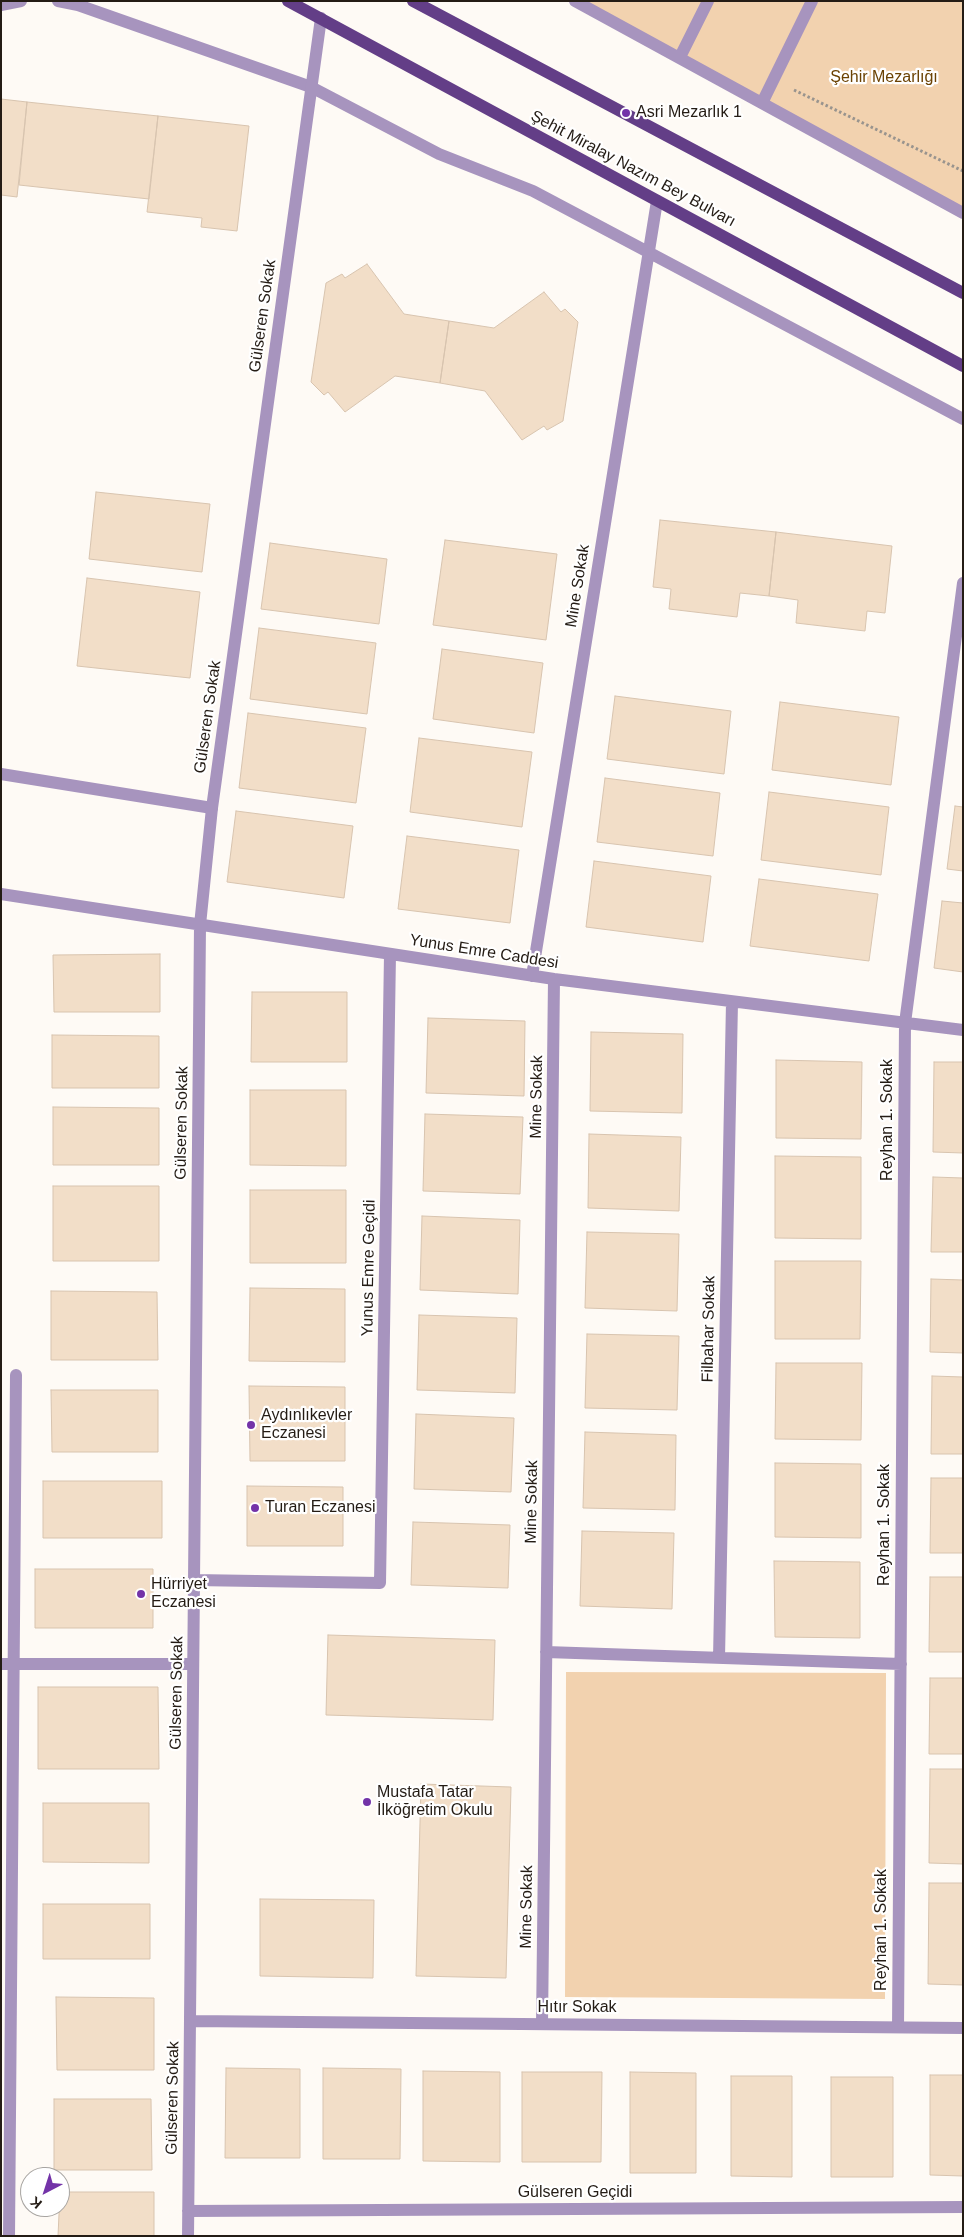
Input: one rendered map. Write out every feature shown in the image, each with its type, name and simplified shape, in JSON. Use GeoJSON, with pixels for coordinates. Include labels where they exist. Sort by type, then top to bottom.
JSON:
{"type":"FeatureCollection","features":[{"type":"Feature","properties":{"kind":"main road","name":"Şehit Miralay Nazım Bey Bulvarı"},"geometry":{"type":"LineString","coordinates":[[288,1],[963,366]]}},
{"type":"Feature","properties":{"kind":"main road"},"geometry":{"type":"LineString","coordinates":[[414,1],[963,293]]}},
{"type":"Feature","properties":{"kind":"street"},"geometry":{"type":"LineString","coordinates":[[1,5],[21,1]]}},
{"type":"Feature","properties":{"kind":"street"},"geometry":{"type":"LineString","coordinates":[[58,1],[78,5],[311,87],[439,154],[533,190],[963,418]]}},
{"type":"Feature","properties":{"kind":"street"},"geometry":{"type":"LineString","coordinates":[[575,1],[963,213]]}},
{"type":"Feature","properties":{"kind":"street"},"geometry":{"type":"LineString","coordinates":[[680,57],[708,1]]}},
{"type":"Feature","properties":{"kind":"street"},"geometry":{"type":"LineString","coordinates":[[762,102],[812,1]]}},
{"type":"Feature","properties":{"kind":"street","name":"Gülseren Sokak"},"geometry":{"type":"LineString","coordinates":[[188,2236],[200,925],[212,808],[321,18]]}},
{"type":"Feature","properties":{"kind":"street","name":"Mine Sokak"},"geometry":{"type":"LineString","coordinates":[[532,976],[657,201]]}},
{"type":"Feature","properties":{"kind":"street","name":"Reyhan 1. Sokak"},"geometry":{"type":"LineString","coordinates":[[898,2027],[905,1023],[963,583]]}},
{"type":"Feature","properties":{"kind":"street"},"geometry":{"type":"LineString","coordinates":[[1,774],[212,808]]}},
{"type":"Feature","properties":{"kind":"street","name":"Yunus Emre Caddesi"},"geometry":{"type":"LineString","coordinates":[[1,894],[532,976],[963,1030]]}},
{"type":"Feature","properties":{"kind":"street","name":"Yunus Emre Geçidi"},"geometry":{"type":"LineString","coordinates":[[194,1580],[380,1583],[390,954]]}},
{"type":"Feature","properties":{"kind":"street","name":"Mine Sokak"},"geometry":{"type":"LineString","coordinates":[[542,2024],[554,979]]}},
{"type":"Feature","properties":{"kind":"street","name":"Filbahar Sokak"},"geometry":{"type":"LineString","coordinates":[[719,1658],[732,1002]]}},
{"type":"Feature","properties":{"kind":"street"},"geometry":{"type":"LineString","coordinates":[[9,2236],[8,1664],[16,1375]]}},
{"type":"Feature","properties":{"kind":"street"},"geometry":{"type":"LineString","coordinates":[[546,1652],[901,1664]]}},
{"type":"Feature","properties":{"kind":"street"},"geometry":{"type":"LineString","coordinates":[[8,1664],[193,1664]]}},
{"type":"Feature","properties":{"kind":"street","name":"Hıtır Sokak"},"geometry":{"type":"LineString","coordinates":[[190,2021],[963,2028]]}},
{"type":"Feature","properties":{"kind":"street","name":"Gülseren Geçidi"},"geometry":{"type":"LineString","coordinates":[[188,2210],[963,2207]]}},
{"type":"Feature","properties":{"kind":"path"},"geometry":{"type":"LineString","coordinates":[[774,80],[963,171]]}},
{"type":"Feature","properties":{"kind":"green space","name":"Şehir Mezarlığı"},"geometry":{"type":"Polygon","coordinates":[[[585,1],[963,1],[963,210],[585,1]]]}},
{"type":"Feature","properties":{"kind":"green space"},"geometry":{"type":"Polygon","coordinates":[[[566,1672],[886,1673],[885,1999],[565,1997],[566,1672]]]}},
{"type":"Feature","properties":{"kind":"building"},"geometry":{"type":"Polygon","coordinates":[[[1,99],[27,102],[17,197],[1,195],[1,99]]]}},
{"type":"Feature","properties":{"kind":"building"},"geometry":{"type":"Polygon","coordinates":[[[27,102],[158,116],[149,199],[19,185],[27,102]]]}},
{"type":"Feature","properties":{"kind":"building"},"geometry":{"type":"Polygon","coordinates":[[[158,116],[249,126],[237,231],[201,227],[202,218],[147,212],[158,116]]]}},
{"type":"Feature","properties":{"kind":"building"},"geometry":{"type":"Polygon","coordinates":[[[367,264],[404,314],[449,321],[440,383],[395,376],[345,412],[328,392],[324,395],[311,382],[326,283],[342,274],[345,278],[367,264]]]}},
{"type":"Feature","properties":{"kind":"building"},"geometry":{"type":"Polygon","coordinates":[[[544,292],[561,312],[565,309],[578,322],[563,421],[547,430],[544,426],[522,440],[485,391],[440,383],[449,321],[494,328],[544,292]]]}},
{"type":"Feature","properties":{"kind":"building"},"geometry":{"type":"Polygon","coordinates":[[[96,492],[210,504],[202,572],[89,559],[96,492]]]}},
{"type":"Feature","properties":{"kind":"building"},"geometry":{"type":"Polygon","coordinates":[[[660,520],[776,532],[769,596],[740,593],[737,617],[669,609],[671,589],[653,587],[660,520]]]}},
{"type":"Feature","properties":{"kind":"building"},"geometry":{"type":"Polygon","coordinates":[[[776,532],[892,546],[885,613],[867,611],[865,631],[796,623],[798,600],[769,596],[776,532]]]}},
{"type":"Feature","properties":{"kind":"building"},"geometry":{"type":"Polygon","coordinates":[[[445,540],[557,554],[546,640],[433,625],[445,540]]]}},
{"type":"Feature","properties":{"kind":"building"},"geometry":{"type":"Polygon","coordinates":[[[270,543],[387,559],[379,624],[261,609],[270,543]]]}},
{"type":"Feature","properties":{"kind":"building"},"geometry":{"type":"Polygon","coordinates":[[[87,578],[200,592],[190,678],[77,666],[87,578]]]}},
{"type":"Feature","properties":{"kind":"building"},"geometry":{"type":"Polygon","coordinates":[[[259,628],[376,643],[367,714],[250,699],[259,628]]]}},
{"type":"Feature","properties":{"kind":"building"},"geometry":{"type":"Polygon","coordinates":[[[442,649],[543,663],[534,733],[433,719],[442,649]]]}},
{"type":"Feature","properties":{"kind":"building"},"geometry":{"type":"Polygon","coordinates":[[[615,696],[731,711],[724,774],[607,759],[615,696]]]}},
{"type":"Feature","properties":{"kind":"building"},"geometry":{"type":"Polygon","coordinates":[[[780,702],[899,717],[891,785],[772,770],[780,702]]]}},
{"type":"Feature","properties":{"kind":"building"},"geometry":{"type":"Polygon","coordinates":[[[248,713],[366,728],[356,803],[239,788],[248,713]]]}},
{"type":"Feature","properties":{"kind":"building"},"geometry":{"type":"Polygon","coordinates":[[[419,738],[532,752],[522,827],[410,812],[419,738]]]}},
{"type":"Feature","properties":{"kind":"building"},"geometry":{"type":"Polygon","coordinates":[[[605,778],[720,793],[713,856],[597,842],[605,778]]]}},
{"type":"Feature","properties":{"kind":"building"},"geometry":{"type":"Polygon","coordinates":[[[769,792],[889,807],[881,875],[761,860],[769,792]]]}},
{"type":"Feature","properties":{"kind":"building"},"geometry":{"type":"Polygon","coordinates":[[[955,806],[963,807],[963,871],[947,869],[955,806]]]}},
{"type":"Feature","properties":{"kind":"building"},"geometry":{"type":"Polygon","coordinates":[[[236,811],[353,826],[344,898],[227,882],[236,811]]]}},
{"type":"Feature","properties":{"kind":"building"},"geometry":{"type":"Polygon","coordinates":[[[407,836],[519,850],[510,923],[398,909],[407,836]]]}},
{"type":"Feature","properties":{"kind":"building"},"geometry":{"type":"Polygon","coordinates":[[[594,861],[711,876],[703,942],[586,927],[594,861]]]}},
{"type":"Feature","properties":{"kind":"building"},"geometry":{"type":"Polygon","coordinates":[[[759,879],[878,894],[869,961],[750,946],[759,879]]]}},
{"type":"Feature","properties":{"kind":"building"},"geometry":{"type":"Polygon","coordinates":[[[942,901],[963,903],[963,972],[934,968],[942,901]]]}},
{"type":"Feature","properties":{"kind":"building"},"geometry":{"type":"Polygon","coordinates":[[[160,954],[160,1012],[54,1012],[53,955],[160,954]]]}},
{"type":"Feature","properties":{"kind":"building"},"geometry":{"type":"Polygon","coordinates":[[[252,992],[347,992],[347,1062],[251,1062],[252,992]]]}},
{"type":"Feature","properties":{"kind":"building"},"geometry":{"type":"Polygon","coordinates":[[[428,1018],[525,1021],[524,1096],[426,1093],[428,1018]]]}},
{"type":"Feature","properties":{"kind":"building"},"geometry":{"type":"Polygon","coordinates":[[[591,1032],[683,1034],[682,1113],[590,1111],[591,1032]]]}},
{"type":"Feature","properties":{"kind":"building"},"geometry":{"type":"Polygon","coordinates":[[[52,1035],[159,1036],[159,1088],[52,1088],[52,1035]]]}},
{"type":"Feature","properties":{"kind":"building"},"geometry":{"type":"Polygon","coordinates":[[[776,1060],[862,1062],[861,1139],[776,1138],[776,1060]]]}},
{"type":"Feature","properties":{"kind":"building"},"geometry":{"type":"Polygon","coordinates":[[[934,1062],[963,1062],[963,1153],[933,1152],[934,1062]]]}},
{"type":"Feature","properties":{"kind":"building"},"geometry":{"type":"Polygon","coordinates":[[[250,1090],[346,1090],[346,1166],[250,1165],[250,1090]]]}},
{"type":"Feature","properties":{"kind":"building"},"geometry":{"type":"Polygon","coordinates":[[[53,1107],[159,1108],[159,1165],[53,1165],[53,1107]]]}},
{"type":"Feature","properties":{"kind":"building"},"geometry":{"type":"Polygon","coordinates":[[[425,1114],[523,1117],[520,1194],[423,1191],[425,1114]]]}},
{"type":"Feature","properties":{"kind":"building"},"geometry":{"type":"Polygon","coordinates":[[[589,1134],[681,1137],[679,1211],[588,1208],[589,1134]]]}},
{"type":"Feature","properties":{"kind":"building"},"geometry":{"type":"Polygon","coordinates":[[[775,1156],[861,1157],[861,1239],[775,1238],[775,1156]]]}},
{"type":"Feature","properties":{"kind":"building"},"geometry":{"type":"Polygon","coordinates":[[[933,1177],[963,1178],[963,1252],[931,1252],[933,1177]]]}},
{"type":"Feature","properties":{"kind":"building"},"geometry":{"type":"Polygon","coordinates":[[[53,1186],[159,1186],[159,1261],[53,1261],[53,1186]]]}},
{"type":"Feature","properties":{"kind":"building"},"geometry":{"type":"Polygon","coordinates":[[[250,1190],[346,1190],[346,1263],[250,1263],[250,1190]]]}},
{"type":"Feature","properties":{"kind":"building"},"geometry":{"type":"Polygon","coordinates":[[[422,1216],[520,1220],[518,1294],[420,1290],[422,1216]]]}},
{"type":"Feature","properties":{"kind":"building"},"geometry":{"type":"Polygon","coordinates":[[[587,1232],[679,1234],[677,1311],[585,1308],[587,1232]]]}},
{"type":"Feature","properties":{"kind":"building"},"geometry":{"type":"Polygon","coordinates":[[[775,1261],[861,1261],[860,1339],[775,1339],[775,1261]]]}},
{"type":"Feature","properties":{"kind":"building"},"geometry":{"type":"Polygon","coordinates":[[[931,1279],[963,1280],[963,1353],[930,1352],[931,1279]]]}},
{"type":"Feature","properties":{"kind":"building"},"geometry":{"type":"Polygon","coordinates":[[[250,1288],[345,1289],[345,1362],[249,1361],[250,1288]]]}},
{"type":"Feature","properties":{"kind":"building"},"geometry":{"type":"Polygon","coordinates":[[[51,1291],[157,1292],[158,1360],[51,1360],[51,1291]]]}},
{"type":"Feature","properties":{"kind":"building"},"geometry":{"type":"Polygon","coordinates":[[[419,1315],[517,1318],[515,1393],[417,1390],[419,1315]]]}},
{"type":"Feature","properties":{"kind":"building"},"geometry":{"type":"Polygon","coordinates":[[[587,1334],[679,1336],[677,1410],[585,1408],[587,1334]]]}},
{"type":"Feature","properties":{"kind":"building"},"geometry":{"type":"Polygon","coordinates":[[[776,1363],[862,1363],[861,1440],[775,1439],[776,1363]]]}},
{"type":"Feature","properties":{"kind":"building"},"geometry":{"type":"Polygon","coordinates":[[[932,1376],[963,1377],[963,1454],[931,1454],[932,1376]]]}},
{"type":"Feature","properties":{"kind":"building"},"geometry":{"type":"Polygon","coordinates":[[[249,1386],[345,1387],[345,1461],[250,1461],[249,1386]]]}},
{"type":"Feature","properties":{"kind":"building"},"geometry":{"type":"Polygon","coordinates":[[[51,1390],[158,1390],[158,1452],[52,1452],[51,1390]]]}},
{"type":"Feature","properties":{"kind":"building"},"geometry":{"type":"Polygon","coordinates":[[[416,1414],[514,1418],[511,1492],[414,1489],[416,1414]]]}},
{"type":"Feature","properties":{"kind":"building"},"geometry":{"type":"Polygon","coordinates":[[[585,1432],[676,1435],[675,1510],[583,1508],[585,1432]]]}},
{"type":"Feature","properties":{"kind":"building"},"geometry":{"type":"Polygon","coordinates":[[[775,1463],[861,1464],[861,1538],[775,1537],[775,1463]]]}},
{"type":"Feature","properties":{"kind":"building"},"geometry":{"type":"Polygon","coordinates":[[[931,1478],[963,1478],[963,1553],[930,1553],[931,1478]]]}},
{"type":"Feature","properties":{"kind":"building"},"geometry":{"type":"Polygon","coordinates":[[[43,1481],[162,1481],[162,1538],[43,1538],[43,1481]]]}},
{"type":"Feature","properties":{"kind":"building"},"geometry":{"type":"Polygon","coordinates":[[[247,1486],[343,1487],[343,1546],[247,1546],[247,1486]]]}},
{"type":"Feature","properties":{"kind":"building"},"geometry":{"type":"Polygon","coordinates":[[[413,1522],[510,1525],[508,1588],[411,1585],[413,1522]]]}},
{"type":"Feature","properties":{"kind":"building"},"geometry":{"type":"Polygon","coordinates":[[[582,1531],[674,1533],[672,1609],[580,1606],[582,1531]]]}},
{"type":"Feature","properties":{"kind":"building"},"geometry":{"type":"Polygon","coordinates":[[[774,1561],[860,1562],[860,1638],[775,1637],[774,1561]]]}},
{"type":"Feature","properties":{"kind":"building"},"geometry":{"type":"Polygon","coordinates":[[[35,1569],[153,1569],[153,1628],[35,1628],[35,1569]]]}},
{"type":"Feature","properties":{"kind":"building"},"geometry":{"type":"Polygon","coordinates":[[[930,1577],[963,1577],[963,1652],[929,1652],[930,1577]]]}},
{"type":"Feature","properties":{"kind":"building"},"geometry":{"type":"Polygon","coordinates":[[[328,1635],[495,1640],[493,1720],[326,1715],[328,1635]]]}},
{"type":"Feature","properties":{"kind":"building"},"geometry":{"type":"Polygon","coordinates":[[[930,1678],[963,1678],[963,1754],[929,1754],[930,1678]]]}},
{"type":"Feature","properties":{"kind":"building"},"geometry":{"type":"Polygon","coordinates":[[[38,1687],[158,1687],[159,1769],[38,1769],[38,1687]]]}},
{"type":"Feature","properties":{"kind":"building"},"geometry":{"type":"Polygon","coordinates":[[[930,1769],[963,1769],[963,1864],[929,1863],[930,1769]]]}},
{"type":"Feature","properties":{"kind":"building"},"geometry":{"type":"Polygon","coordinates":[[[421,1784],[511,1787],[506,1978],[416,1976],[421,1784]]]}},
{"type":"Feature","properties":{"kind":"building"},"geometry":{"type":"Polygon","coordinates":[[[43,1803],[149,1803],[149,1863],[43,1862],[43,1803]]]}},
{"type":"Feature","properties":{"kind":"building"},"geometry":{"type":"Polygon","coordinates":[[[929,1883],[963,1883],[963,1985],[928,1984],[929,1883]]]}},
{"type":"Feature","properties":{"kind":"building"},"geometry":{"type":"Polygon","coordinates":[[[260,1899],[374,1900],[373,1978],[260,1976],[260,1899]]]}},
{"type":"Feature","properties":{"kind":"building"},"geometry":{"type":"Polygon","coordinates":[[[43,1904],[150,1904],[150,1959],[43,1959],[43,1904]]]}},
{"type":"Feature","properties":{"kind":"building"},"geometry":{"type":"Polygon","coordinates":[[[56,1997],[154,1998],[154,2070],[57,2070],[56,1997]]]}},
{"type":"Feature","properties":{"kind":"building"},"geometry":{"type":"Polygon","coordinates":[[[226,2068],[300,2069],[300,2158],[225,2158],[226,2068]]]}},
{"type":"Feature","properties":{"kind":"building"},"geometry":{"type":"Polygon","coordinates":[[[323,2068],[401,2069],[400,2159],[323,2159],[323,2068]]]}},
{"type":"Feature","properties":{"kind":"building"},"geometry":{"type":"Polygon","coordinates":[[[423,2071],[500,2072],[500,2162],[423,2161],[423,2071]]]}},
{"type":"Feature","properties":{"kind":"building"},"geometry":{"type":"Polygon","coordinates":[[[522,2072],[602,2072],[601,2162],[522,2162],[522,2072]]]}},
{"type":"Feature","properties":{"kind":"building"},"geometry":{"type":"Polygon","coordinates":[[[630,2072],[696,2073],[696,2173],[630,2173],[630,2072]]]}},
{"type":"Feature","properties":{"kind":"building"},"geometry":{"type":"Polygon","coordinates":[[[930,2075],[963,2075],[963,2176],[930,2175],[930,2075]]]}},
{"type":"Feature","properties":{"kind":"building"},"geometry":{"type":"Polygon","coordinates":[[[731,2076],[792,2076],[792,2177],[731,2176],[731,2076]]]}},
{"type":"Feature","properties":{"kind":"building"},"geometry":{"type":"Polygon","coordinates":[[[831,2077],[893,2077],[893,2177],[831,2177],[831,2077]]]}},
{"type":"Feature","properties":{"kind":"building"},"geometry":{"type":"Polygon","coordinates":[[[54,2099],[151,2099],[152,2170],[70,2170],[70,2167],[54,2167],[54,2099]]]}},
{"type":"Feature","properties":{"kind":"building"},"geometry":{"type":"Polygon","coordinates":[[[70,2192],[154,2192],[154,2236],[58,2236],[59,2217],[70,2217],[70,2192]]]}},
{"type":"Feature","properties":{"kind":"place","name":"Asri Mezarlık 1"},"geometry":{"type":"Point","coordinates":[626,113]}},
{"type":"Feature","properties":{"kind":"place","name":"Aydınlıkevler Eczanesi"},"geometry":{"type":"Point","coordinates":[251,1425]}},
{"type":"Feature","properties":{"kind":"place","name":"Turan Eczanesi"},"geometry":{"type":"Point","coordinates":[255,1508]}},
{"type":"Feature","properties":{"kind":"place","name":"Hürriyet Eczanesi"},"geometry":{"type":"Point","coordinates":[141,1594]}},
{"type":"Feature","properties":{"kind":"place","name":"Mustafa Tatar İlköğretim Okulu"},"geometry":{"type":"Point","coordinates":[367,1802]}}]}
